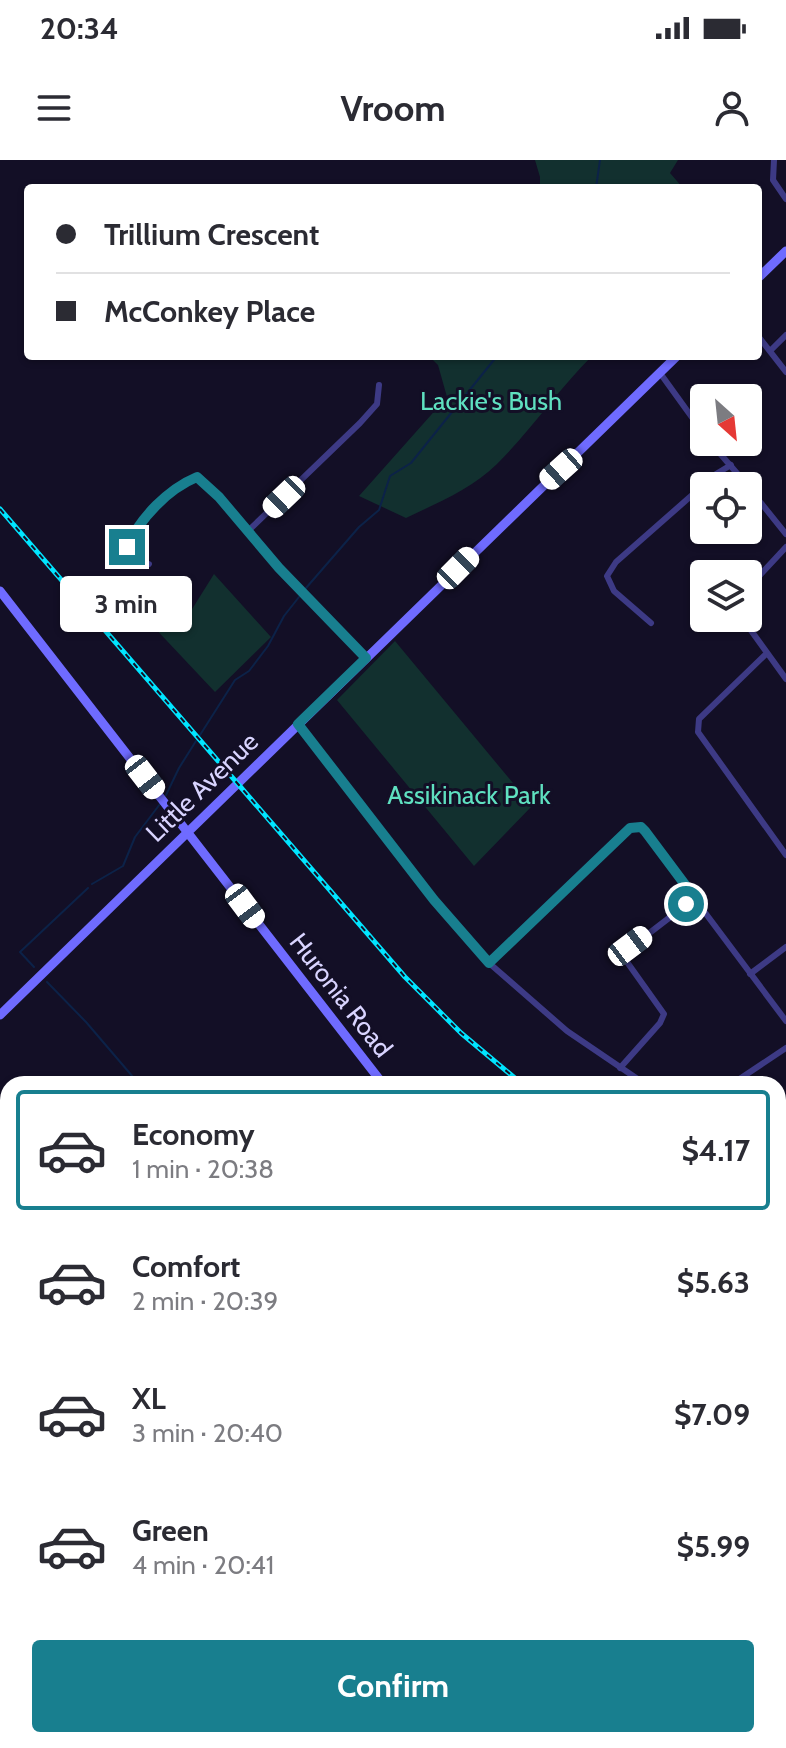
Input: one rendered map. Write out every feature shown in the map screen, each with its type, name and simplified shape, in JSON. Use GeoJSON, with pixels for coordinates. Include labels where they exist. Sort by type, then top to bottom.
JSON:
{"type":"FeatureCollection","features":[{"type":"Feature","properties":{"kind":"street"},"geometry":{"type":"LineString","coordinates":[[774,160],[773,180],[786,199]]}},
{"type":"Feature","properties":{"kind":"street"},"geometry":{"type":"LineString","coordinates":[[762,274],[786,251]]}},
{"type":"Feature","properties":{"kind":"street"},"geometry":{"type":"LineString","coordinates":[[770,351],[786,335]]}},
{"type":"Feature","properties":{"kind":"street"},"geometry":{"type":"LineString","coordinates":[[762,341],[786,372]]}},
{"type":"Feature","properties":{"kind":"street","name":"Little Avenue"},"geometry":{"type":"LineString","coordinates":[[0,1015],[673,360]]}},
{"type":"Feature","properties":{"kind":"street"},"geometry":{"type":"LineString","coordinates":[[660,373],[690,415]]}},
{"type":"Feature","properties":{"kind":"street"},"geometry":{"type":"LineString","coordinates":[[247,532],[360,423],[377,404],[379,385]]}},
{"type":"Feature","properties":{"kind":"street"},"geometry":{"type":"LineString","coordinates":[[723,456],[737,472]]}},
{"type":"Feature","properties":{"kind":"street"},"geometry":{"type":"LineString","coordinates":[[651,623],[614,591],[607,576],[616,562],[716,474],[731,465]]}},
{"type":"Feature","properties":{"kind":"street"},"geometry":{"type":"LineString","coordinates":[[149,564],[139,561],[127,547],[134,530],[183,483],[197,477],[219,497],[247,532],[366,658]]}},
{"type":"Feature","properties":{"kind":"street"},"geometry":{"type":"LineString","coordinates":[[762,504],[786,534]]}},
{"type":"Feature","properties":{"kind":"street"},"geometry":{"type":"LineString","coordinates":[[762,573],[786,547]]}},
{"type":"Feature","properties":{"kind":"street","name":"Huronia Road"},"geometry":{"type":"LineString","coordinates":[[0,591],[377,1076]]}},
{"type":"Feature","properties":{"kind":"street"},"geometry":{"type":"LineString","coordinates":[[752,632],[786,679]]}},
{"type":"Feature","properties":{"kind":"street"},"geometry":{"type":"LineString","coordinates":[[767,653],[699,719],[698,732],[786,855]]}},
{"type":"Feature","properties":{"kind":"street"},"geometry":{"type":"LineString","coordinates":[[298,724],[434,900],[489,963],[554,1021],[632,1076]]}},
{"type":"Feature","properties":{"kind":"street"},"geometry":{"type":"LineString","coordinates":[[489,963],[630,828],[641,827],[786,1021]]}},
{"type":"Feature","properties":{"kind":"street"},"geometry":{"type":"LineString","coordinates":[[620,1068],[660,1023],[664,1014],[627,962],[626,951],[695,898]]}},
{"type":"Feature","properties":{"kind":"street"},"geometry":{"type":"LineString","coordinates":[[750,974],[786,947]]}},
{"type":"Feature","properties":{"kind":"street"},"geometry":{"type":"LineString","coordinates":[[744,1076],[786,1048]]}},
{"type":"Feature","properties":{"kind":"green space"},"geometry":{"type":"Polygon","coordinates":[[[535,160],[678,160],[670,173],[680,184],[540,184],[535,160]]]}},
{"type":"Feature","properties":{"kind":"green space","name":"Lackie's Bush"},"geometry":{"type":"Polygon","coordinates":[[[433,360],[588,360],[487,473],[454,495],[406,518],[359,496],[447,397],[438,365],[433,360]]]}},
{"type":"Feature","properties":{"kind":"green space"},"geometry":{"type":"Polygon","coordinates":[[[214,574],[271,637],[215,692],[151,624],[189,614],[214,574]]]}},
{"type":"Feature","properties":{"kind":"green space","name":"Assikinack Park"},"geometry":{"type":"Polygon","coordinates":[[[395,641],[532,806],[474,866],[337,700],[395,641]]]}},
{"type":"Feature","properties":{"kind":"waterway"},"geometry":{"type":"LineString","coordinates":[[597,184],[600,160]]}},
{"type":"Feature","properties":{"kind":"waterway"},"geometry":{"type":"LineString","coordinates":[[306,588],[359,527],[379,510],[390,476],[411,463],[494,360]]}},
{"type":"Feature","properties":{"kind":"waterway"},"geometry":{"type":"LineString","coordinates":[[200,735],[235,680],[249,671],[299,597]]}},
{"type":"Feature","properties":{"kind":"waterway"},"geometry":{"type":"LineString","coordinates":[[166,795],[196,741]]}},
{"type":"Feature","properties":{"kind":"waterway"},"geometry":{"type":"LineString","coordinates":[[92,884],[123,866],[135,837],[160,804]]}},
{"type":"Feature","properties":{"kind":"waterway"},"geometry":{"type":"LineString","coordinates":[[34,967],[20,952],[88,888]]}},
{"type":"Feature","properties":{"kind":"waterway"},"geometry":{"type":"LineString","coordinates":[[47,982],[132,1076]]}},
{"type":"Feature","properties":{"kind":"railway"},"geometry":{"type":"LineString","coordinates":[[0,509],[405,977],[461,1033],[512,1076]]}},
{"type":"Feature","properties":{"kind":"route"},"geometry":{"type":"LineString","coordinates":[[127,547],[134,530],[144,519],[183,483],[197,477],[219,497],[279,568],[366,658],[298,724],[434,900],[489,963],[630,828],[641,827],[645,831],[695,898],[686,904]]}}]}
